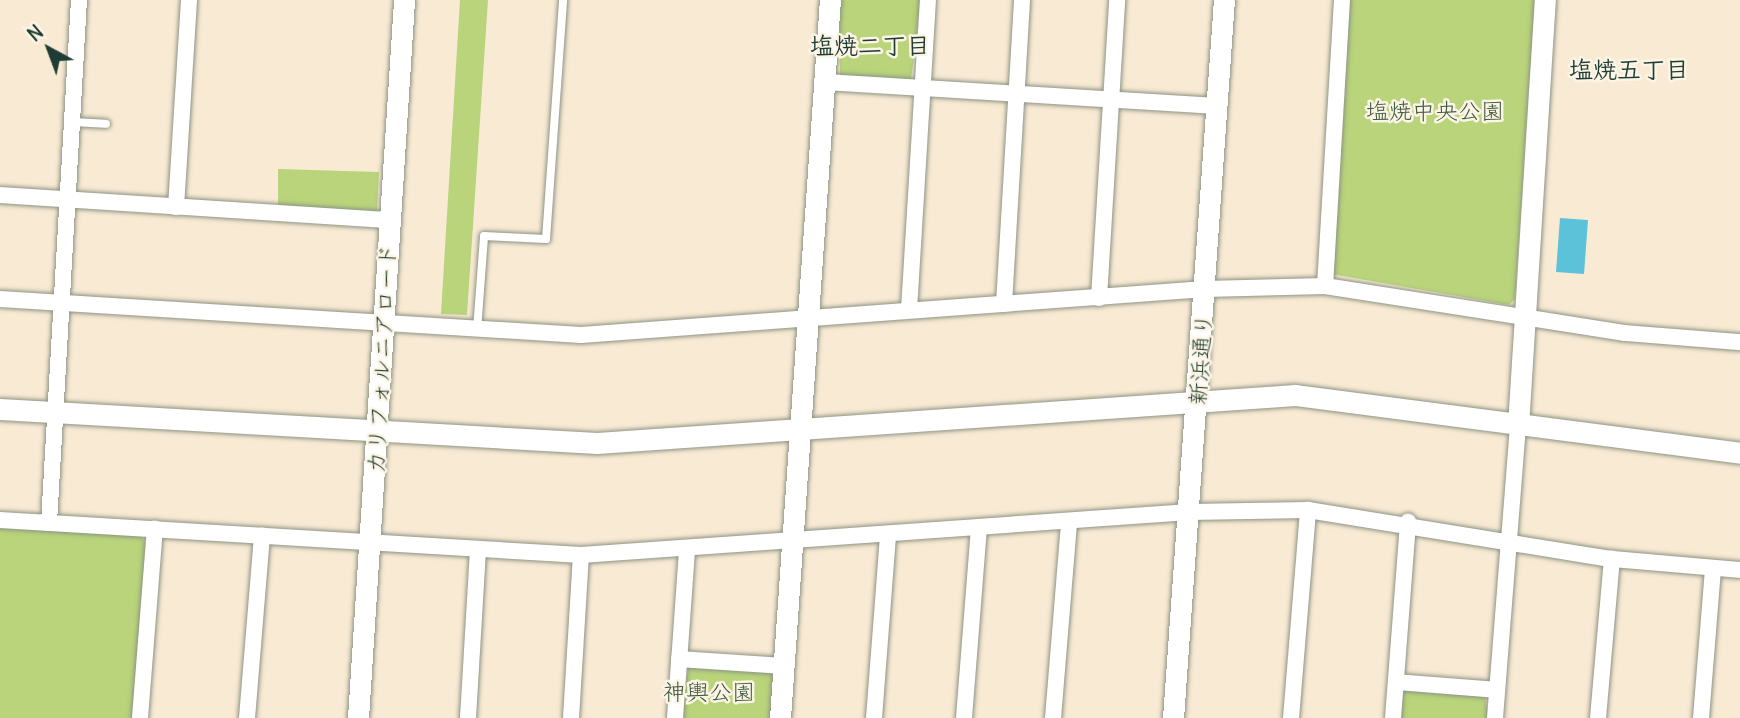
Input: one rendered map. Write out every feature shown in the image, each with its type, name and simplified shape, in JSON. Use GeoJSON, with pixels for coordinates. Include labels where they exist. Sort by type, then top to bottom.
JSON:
{"type":"FeatureCollection","features":[{"type":"Feature","properties":{"kind":"street"},"geometry":{"type":"LineString","coordinates":[[49,523],[79,0]]}},
{"type":"Feature","properties":{"kind":"street"},"geometry":{"type":"LineString","coordinates":[[176,207],[189,0]]}},
{"type":"Feature","properties":{"kind":"street","name":"カリフォルニアロード"},"geometry":{"type":"LineString","coordinates":[[358,718],[379,432],[404,0]]}},
{"type":"Feature","properties":{"kind":"street"},"geometry":{"type":"LineString","coordinates":[[780,718],[811,319],[830,0]]}},
{"type":"Feature","properties":{"kind":"street"},"geometry":{"type":"LineString","coordinates":[[909,310],[928,0]]}},
{"type":"Feature","properties":{"kind":"street"},"geometry":{"type":"LineString","coordinates":[[1004,304],[1022,0]]}},
{"type":"Feature","properties":{"kind":"street"},"geometry":{"type":"LineString","coordinates":[[1099,298],[1116,0]]}},
{"type":"Feature","properties":{"kind":"street","name":"新浜通り"},"geometry":{"type":"LineString","coordinates":[[1173,718],[1198,400],[1224,0]]}},
{"type":"Feature","properties":{"kind":"street"},"geometry":{"type":"LineString","coordinates":[[1325,286],[1342,0]]}},
{"type":"Feature","properties":{"kind":"street"},"geometry":{"type":"LineString","coordinates":[[1495,718],[1518,426],[1545,0]]}},
{"type":"Feature","properties":{"kind":"street"},"geometry":{"type":"LineString","coordinates":[[825,82],[1217,106]]}},
{"type":"Feature","properties":{"kind":"street"},"geometry":{"type":"LineString","coordinates":[[0,195],[390,220]]}},
{"type":"Feature","properties":{"kind":"street"},"geometry":{"type":"LineString","coordinates":[[0,299],[477,330],[612,334],[1205,289],[1325,286],[1525,315],[1625,333],[1740,342]]}},
{"type":"Feature","properties":{"kind":"street"},"geometry":{"type":"LineString","coordinates":[[0,409],[597,443],[1198,400],[1328,396],[1518,426],[1740,453]]}},
{"type":"Feature","properties":{"kind":"street"},"geometry":{"type":"LineString","coordinates":[[1291,718],[1308,510]]}},
{"type":"Feature","properties":{"kind":"street"},"geometry":{"type":"LineString","coordinates":[[0,520],[581,555],[795,543],[1189,512],[1308,510],[1408,522],[1612,559],[1740,570]]}},
{"type":"Feature","properties":{"kind":"street"},"geometry":{"type":"LineString","coordinates":[[1053,718],[1069,522]]}},
{"type":"Feature","properties":{"kind":"street"},"geometry":{"type":"LineString","coordinates":[[1393,718],[1408,522]]}},
{"type":"Feature","properties":{"kind":"street"},"geometry":{"type":"LineString","coordinates":[[964,718],[978,528]]}},
{"type":"Feature","properties":{"kind":"street"},"geometry":{"type":"LineString","coordinates":[[140,718],[155,529]]}},
{"type":"Feature","properties":{"kind":"street"},"geometry":{"type":"LineString","coordinates":[[247,718],[262,536]]}},
{"type":"Feature","properties":{"kind":"street"},"geometry":{"type":"LineString","coordinates":[[874,718],[888,536]]}},
{"type":"Feature","properties":{"kind":"street"},"geometry":{"type":"LineString","coordinates":[[468,718],[478,550]]}},
{"type":"Feature","properties":{"kind":"street"},"geometry":{"type":"LineString","coordinates":[[675,718],[687,550]]}},
{"type":"Feature","properties":{"kind":"street"},"geometry":{"type":"LineString","coordinates":[[571,718],[581,555]]}},
{"type":"Feature","properties":{"kind":"street"},"geometry":{"type":"LineString","coordinates":[[1598,718],[1612,559]]}},
{"type":"Feature","properties":{"kind":"street"},"geometry":{"type":"LineString","coordinates":[[1701,718],[1713,568]]}},
{"type":"Feature","properties":{"kind":"street"},"geometry":{"type":"LineString","coordinates":[[679,659],[784,666]]}},
{"type":"Feature","properties":{"kind":"street"},"geometry":{"type":"LineString","coordinates":[[1396,682],[1497,690]]}},
{"type":"Feature","properties":{"kind":"lane"},"geometry":{"type":"LineString","coordinates":[[477,330],[484,236],[545,239],[563,0]]}},
{"type":"Feature","properties":{"kind":"lane"},"geometry":{"type":"LineString","coordinates":[[72,122],[106,124]]}},
{"type":"Feature","properties":{"kind":"green space"},"geometry":{"type":"Polygon","coordinates":[[[460,0],[488,0],[467,315],[441,314],[460,0]]]}},
{"type":"Feature","properties":{"kind":"green space"},"geometry":{"type":"Polygon","coordinates":[[[839,0],[921,0],[911,80],[840,76],[839,0]]]}},
{"type":"Feature","properties":{"kind":"green space","name":"塩焼中央公園"},"geometry":{"type":"Polygon","coordinates":[[[1348,0],[1535,0],[1515,299],[1509,305],[1331,274],[1348,0]]]}},
{"type":"Feature","properties":{"kind":"green space"},"geometry":{"type":"Polygon","coordinates":[[[278,169],[379,172],[377,212],[278,205],[278,169]]]}},
{"type":"Feature","properties":{"kind":"green space"},"geometry":{"type":"Polygon","coordinates":[[[0,526],[140,535],[146,543],[132,718],[0,718],[0,526]]]}},
{"type":"Feature","properties":{"kind":"green space","name":"神輿公園"},"geometry":{"type":"Polygon","coordinates":[[[689,664],[769,670],[774,676],[771,718],[680,718],[689,664]]]}},
{"type":"Feature","properties":{"kind":"green space"},"geometry":{"type":"Polygon","coordinates":[[[1405,687],[1484,693],[1489,718],[1397,718],[1405,687]]]}},
{"type":"Feature","properties":{"kind":"water"},"geometry":{"type":"Polygon","coordinates":[[[1560,218],[1588,220],[1584,274],[1556,272],[1560,218]]]}},
{"type":"Feature","properties":{"kind":"district","name":"塩焼二丁目"},"geometry":{"type":"Point","coordinates":[870,46]}},
{"type":"Feature","properties":{"kind":"district","name":"塩焼五丁目"},"geometry":{"type":"Point","coordinates":[1629,70]}}]}
